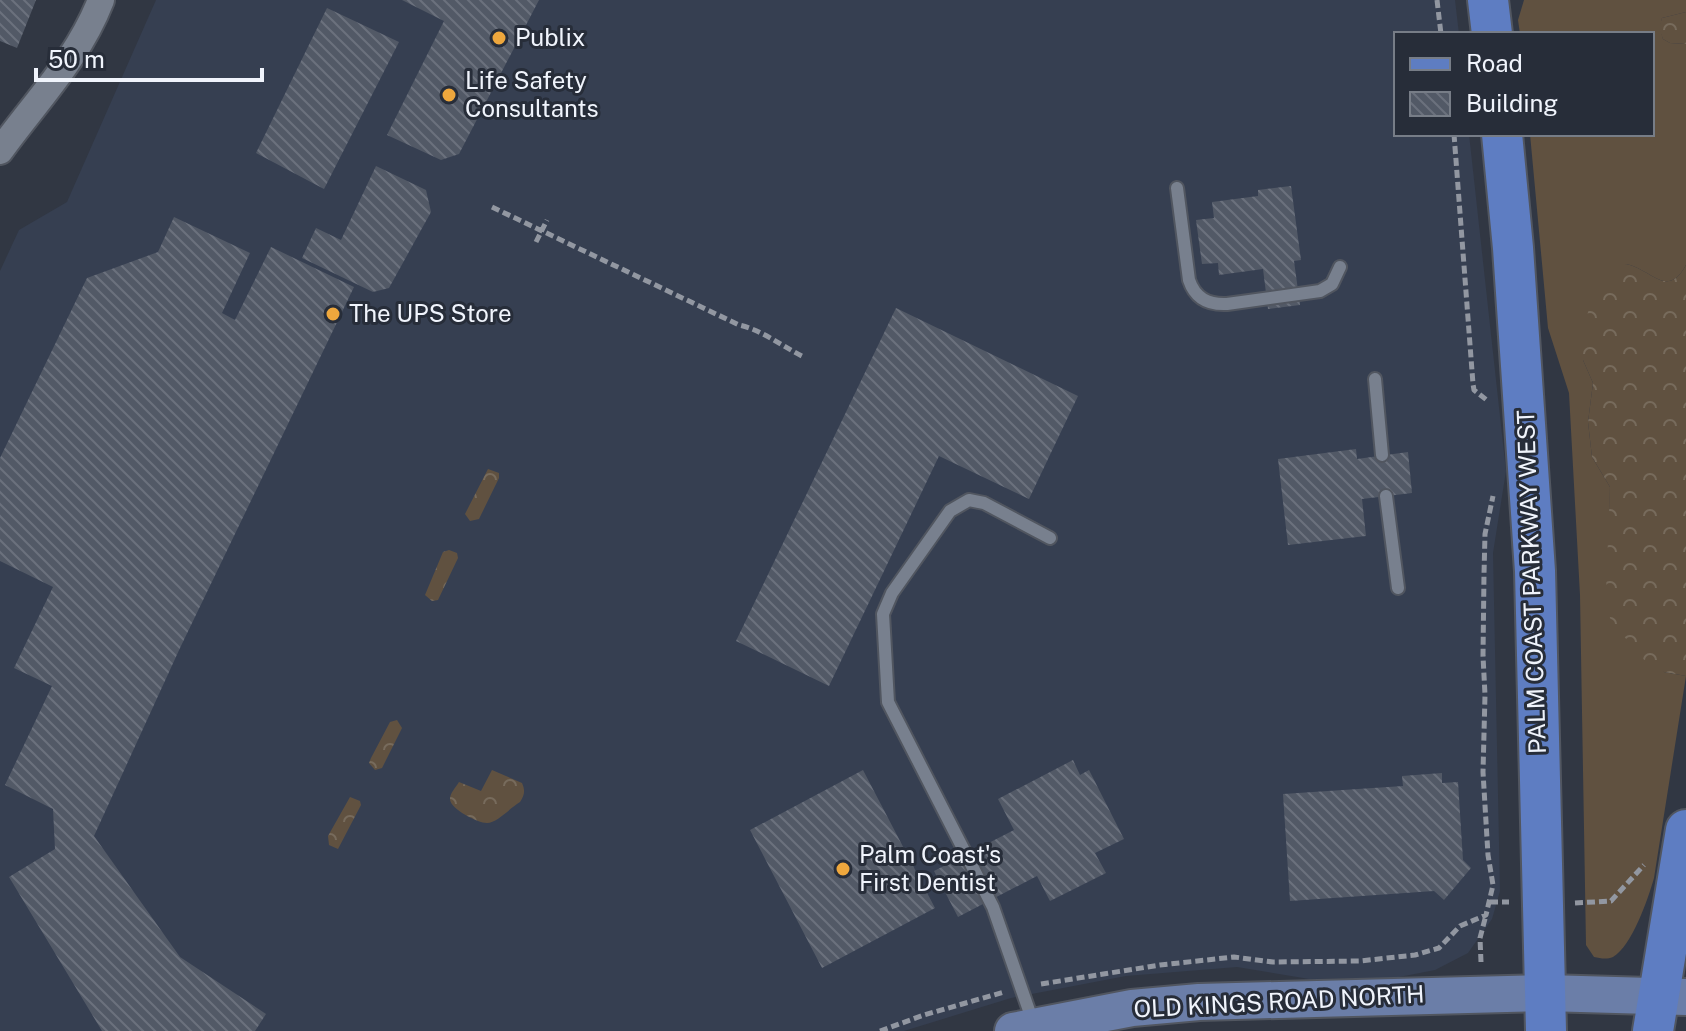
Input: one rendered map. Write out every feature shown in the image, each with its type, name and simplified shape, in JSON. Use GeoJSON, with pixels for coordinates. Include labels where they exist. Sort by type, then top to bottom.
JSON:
{"type":"FeatureCollection","features":[{"type":"Feature","properties":{"kind":"main road"},"geometry":{"type":"LineString","coordinates":[[1488,0],[1492,32]]}},
{"type":"Feature","properties":{"kind":"main road","name":"PALM COAST PARKWAY WEST"},"geometry":{"type":"LineString","coordinates":[[1502,136],[1535,571],[1546,1012]]}},
{"type":"Feature","properties":{"kind":"main road"},"geometry":{"type":"LineString","coordinates":[[1665,1008],[1681,917],[1686,830]]}},
{"type":"Feature","properties":{"kind":"street"},"geometry":{"type":"LineString","coordinates":[[0,151],[60,76],[83,40],[101,0]]}},
{"type":"Feature","properties":{"kind":"street","name":"OLD KINGS ROAD NORTH"},"geometry":{"type":"LineString","coordinates":[[1023,1028],[1132,1008],[1199,1002],[1546,1012],[1665,1008]]}},
{"type":"Feature","properties":{"kind":"lane"},"geometry":{"type":"LineString","coordinates":[[1177,188],[1189,280],[1202,300],[1227,304],[1320,291],[1332,284],[1340,267]]}},
{"type":"Feature","properties":{"kind":"lane"},"geometry":{"type":"LineString","coordinates":[[1375,379],[1382,455]]}},
{"type":"Feature","properties":{"kind":"lane"},"geometry":{"type":"LineString","coordinates":[[1386,496],[1398,588]]}},
{"type":"Feature","properties":{"kind":"lane"},"geometry":{"type":"LineString","coordinates":[[1023,1028],[1020,988],[993,907],[888,702],[883,614],[892,593],[950,511],[969,500],[984,503],[1050,538]]}},
{"type":"Feature","properties":{"kind":"path"},"geometry":{"type":"LineString","coordinates":[[1437,0],[1441,32]]}},
{"type":"Feature","properties":{"kind":"path"},"geometry":{"type":"LineString","coordinates":[[1454,136],[1473,384],[1474,390],[1494,408]]}},
{"type":"Feature","properties":{"kind":"path"},"geometry":{"type":"LineString","coordinates":[[492,207],[739,325],[759,330],[772,341],[802,356]]}},
{"type":"Feature","properties":{"kind":"path"},"geometry":{"type":"LineString","coordinates":[[536,242],[547,220]]}},
{"type":"Feature","properties":{"kind":"path"},"geometry":{"type":"LineString","coordinates":[[1480,938],[1493,885],[1483,772],[1483,656],[1485,534],[1494,488]]}},
{"type":"Feature","properties":{"kind":"path"},"geometry":{"type":"LineString","coordinates":[[1587,903],[1611,901],[1645,863]]}},
{"type":"Feature","properties":{"kind":"path"},"geometry":{"type":"LineString","coordinates":[[880,1031],[1020,988],[1130,969],[1220,959],[1360,961],[1415,955],[1439,948],[1465,923],[1486,915]]}},
{"type":"Feature","properties":{"kind":"shaded area"},"geometry":{"type":"Polygon","coordinates":[[[156,0],[1455,0],[1459,32],[1394,32],[1394,136],[1469,136],[1506,471],[1493,553],[1500,891],[1492,919],[1468,953],[1435,970],[1394,978],[1309,979],[1237,967],[1126,976],[1011,998],[904,1031],[0,1031],[0,271],[19,230],[67,202],[156,0]]]}},
{"type":"Feature","properties":{"kind":"green space"},"geometry":{"type":"Polygon","coordinates":[[[1524,0],[1686,0],[1686,12],[1662,18],[1660,28],[1663,39],[1670,43],[1686,44],[1686,265],[1679,275],[1666,281],[1626,264],[1583,360],[1593,383],[1588,422],[1592,457],[1610,487],[1609,539],[1664,672],[1686,676],[1654,878],[1633,933],[1620,951],[1608,958],[1594,957],[1586,945],[1580,595],[1569,393],[1548,328],[1530,136],[1654,136],[1654,32],[1520,32],[1518,20],[1524,0]]]}},
{"type":"Feature","properties":{"kind":"green space"},"geometry":{"type":"Polygon","coordinates":[[[1686,12],[1686,44],[1670,43],[1663,39],[1659,28],[1662,18],[1686,12]]]}},
{"type":"Feature","properties":{"kind":"green space"},"geometry":{"type":"Polygon","coordinates":[[[1626,264],[1666,281],[1679,275],[1686,265],[1686,676],[1664,672],[1640,657],[1610,618],[1606,593],[1610,487],[1592,457],[1588,422],[1593,383],[1583,360],[1583,337],[1590,302],[1612,271],[1626,264]]]}},
{"type":"Feature","properties":{"kind":"green space"},"geometry":{"type":"Polygon","coordinates":[[[488,469],[499,473],[499,478],[479,519],[470,521],[465,514],[488,469]]]}},
{"type":"Feature","properties":{"kind":"green space"},"geometry":{"type":"Polygon","coordinates":[[[449,550],[457,553],[458,558],[438,600],[432,601],[425,595],[443,552],[449,550]]]}},
{"type":"Feature","properties":{"kind":"green space"},"geometry":{"type":"Polygon","coordinates":[[[397,720],[402,728],[382,768],[375,770],[369,763],[371,758],[390,722],[397,720]]]}},
{"type":"Feature","properties":{"kind":"green space"},"geometry":{"type":"Polygon","coordinates":[[[492,770],[522,783],[524,792],[520,802],[487,823],[465,815],[450,799],[459,782],[481,791],[492,770]]]}},
{"type":"Feature","properties":{"kind":"green space"},"geometry":{"type":"Polygon","coordinates":[[[350,797],[360,801],[361,805],[338,849],[329,845],[328,836],[350,797]]]}},
{"type":"Feature","properties":{"kind":"building"},"geometry":{"type":"Polygon","coordinates":[[[0,0],[36,0],[17,48],[0,41],[0,0]]]}},
{"type":"Feature","properties":{"kind":"building","name":"Life Safety Consultants"},"geometry":{"type":"Polygon","coordinates":[[[402,0],[539,0],[459,154],[441,160],[387,135],[444,21],[402,0]]]}},
{"type":"Feature","properties":{"kind":"building"},"geometry":{"type":"Polygon","coordinates":[[[327,8],[399,42],[324,189],[256,153],[327,8]]]}},
{"type":"Feature","properties":{"kind":"building"},"geometry":{"type":"Polygon","coordinates":[[[376,166],[426,190],[431,212],[389,288],[373,292],[302,258],[316,228],[341,240],[376,166]]]}},
{"type":"Feature","properties":{"kind":"building"},"geometry":{"type":"Polygon","coordinates":[[[1291,186],[1301,260],[1294,261],[1300,305],[1268,309],[1263,269],[1219,275],[1218,263],[1202,264],[1196,220],[1214,218],[1212,202],[1258,196],[1258,190],[1291,186]]]}},
{"type":"Feature","properties":{"kind":"building"},"geometry":{"type":"Polygon","coordinates":[[[174,217],[250,253],[222,313],[235,320],[271,247],[354,287],[180,648],[94,836],[180,957],[266,1014],[255,1031],[102,1031],[9,877],[55,849],[53,809],[5,785],[52,686],[14,668],[53,587],[0,561],[0,458],[87,278],[158,252],[174,217]]]}},
{"type":"Feature","properties":{"kind":"building"},"geometry":{"type":"Polygon","coordinates":[[[896,308],[1078,396],[1029,499],[939,456],[829,686],[736,641],[896,308]]]}},
{"type":"Feature","properties":{"kind":"building"},"geometry":{"type":"Polygon","coordinates":[[[1356,449],[1357,459],[1408,452],[1412,493],[1362,499],[1366,536],[1288,545],[1278,459],[1356,449]]]}},
{"type":"Feature","properties":{"kind":"building"},"geometry":{"type":"Polygon","coordinates":[[[1073,760],[1080,775],[1089,770],[1124,839],[1095,853],[1106,873],[1050,901],[1037,876],[958,917],[934,871],[1014,830],[998,799],[1073,760]]]}},
{"type":"Feature","properties":{"kind":"building","name":"Palm Coast's First Dentist"},"geometry":{"type":"Polygon","coordinates":[[[863,770],[935,908],[822,968],[750,830],[863,770]]]}},
{"type":"Feature","properties":{"kind":"building"},"geometry":{"type":"Polygon","coordinates":[[[1442,773],[1442,783],[1458,782],[1463,860],[1471,868],[1444,900],[1434,891],[1290,901],[1283,794],[1403,786],[1402,776],[1442,773]]]}},
{"type":"Feature","properties":{"kind":"place","name":"Publix"},"geometry":{"type":"Point","coordinates":[499,38]}},
{"type":"Feature","properties":{"kind":"place","name":"Life Safety Consultants"},"geometry":{"type":"Point","coordinates":[449,95]}},
{"type":"Feature","properties":{"kind":"place","name":"The UPS Store"},"geometry":{"type":"Point","coordinates":[333,314]}},
{"type":"Feature","properties":{"kind":"place","name":"Palm Coast's First Dentist"},"geometry":{"type":"Point","coordinates":[843,869]}}]}
